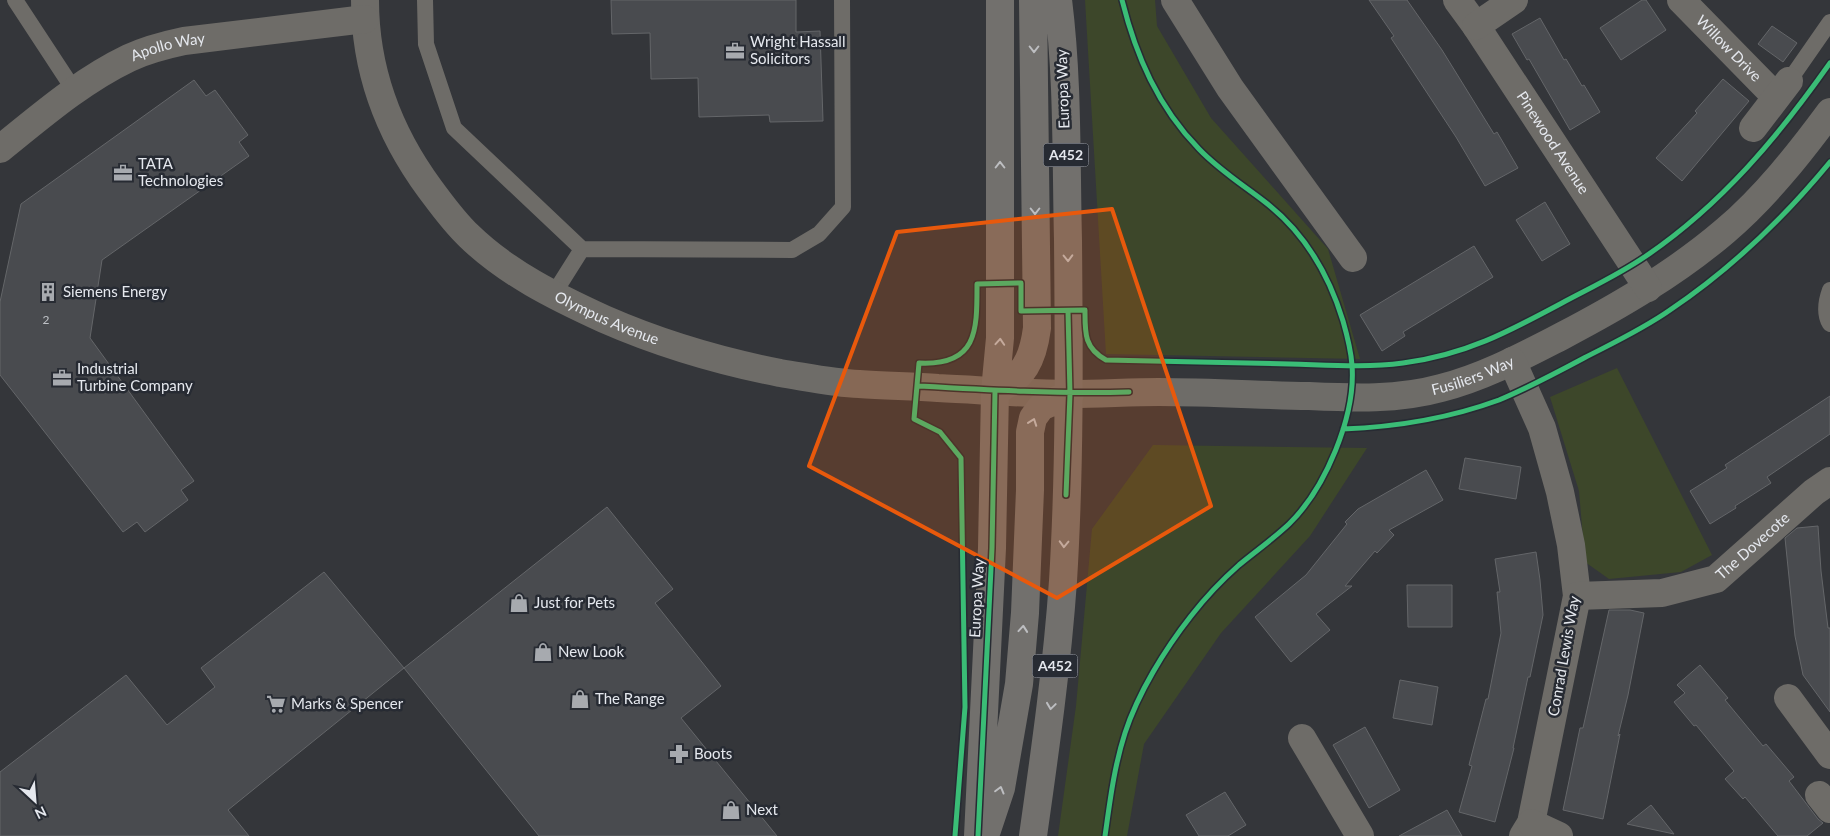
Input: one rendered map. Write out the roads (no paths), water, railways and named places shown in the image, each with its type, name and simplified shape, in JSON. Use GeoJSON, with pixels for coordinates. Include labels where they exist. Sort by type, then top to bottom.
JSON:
{"type":"FeatureCollection","features":[{"type":"Feature","properties":{"kind":"highway","name":"Europa Way"},"geometry":{"type":"LineString","coordinates":[[978,836],[992,548],[995,391],[1000,329],[1000,0]]}},
{"type":"Feature","properties":{"kind":"highway"},"geometry":{"type":"LineString","coordinates":[[995,391],[1016,379],[1024,369],[1031,357],[1037,328],[1033,0]]}},
{"type":"Feature","properties":{"kind":"highway","name":"Europa Way"},"geometry":{"type":"LineString","coordinates":[[1032,836],[1053,692],[1063,580],[1070,394],[1064,109],[1061,25],[1058,0]]}},
{"type":"Feature","properties":{"kind":"highway"},"geometry":{"type":"LineString","coordinates":[[985,836],[1001,788],[1018,684],[1025,613],[1030,490],[1030,432],[1033,418],[1041,408],[1070,394]]}},
{"type":"Feature","properties":{"kind":"street"},"geometry":{"type":"LineString","coordinates":[[1175,0],[1230,88],[1353,258]]}},
{"type":"Feature","properties":{"kind":"street","name":"Pinewood Avenue"},"geometry":{"type":"LineString","coordinates":[[1458,0],[1648,288]]}},
{"type":"Feature","properties":{"kind":"street"},"geometry":{"type":"LineString","coordinates":[[1476,26],[1514,0]]}},
{"type":"Feature","properties":{"kind":"street","name":"Willow Drive"},"geometry":{"type":"LineString","coordinates":[[1681,0],[1782,89]]}},
{"type":"Feature","properties":{"kind":"street","name":"Apollo Way"},"geometry":{"type":"LineString","coordinates":[[0,149],[74,90],[129,58],[155,48],[184,41],[365,9]]}},
{"type":"Feature","properties":{"kind":"street","name":"Olympus Avenue"},"geometry":{"type":"LineString","coordinates":[[365,9],[374,74],[392,129],[415,169],[440,203],[473,240],[510,270],[553,295],[603,318],[708,357],[751,368],[856,384],[1024,393]]}},
{"type":"Feature","properties":{"kind":"street"},"geometry":{"type":"LineString","coordinates":[[1753,128],[1782,89]]}},
{"type":"Feature","properties":{"kind":"street","name":"Fusiliers Way"},"geometry":{"type":"LineString","coordinates":[[1024,393],[1151,392],[1350,398],[1396,396],[1438,389],[1474,377],[1512,362],[1648,288],[1726,230],[1795,158],[1830,112]]}},
{"type":"Feature","properties":{"kind":"street","name":"Conrad Lewis Way"},"geometry":{"type":"LineString","coordinates":[[1512,362],[1542,428],[1560,492],[1571,545],[1577,596],[1527,829]]}},
{"type":"Feature","properties":{"kind":"street","name":"The Dovecote"},"geometry":{"type":"LineString","coordinates":[[1577,596],[1662,593],[1716,579],[1814,492],[1830,481]]}},
{"type":"Feature","properties":{"kind":"street"},"geometry":{"type":"LineString","coordinates":[[1788,698],[1827,744]]}},
{"type":"Feature","properties":{"kind":"street"},"geometry":{"type":"LineString","coordinates":[[1302,738],[1360,836]]}},
{"type":"Feature","properties":{"kind":"street"},"geometry":{"type":"LineString","coordinates":[[1527,829],[1559,836]]}},
{"type":"Feature","properties":{"kind":"lane"},"geometry":{"type":"LineString","coordinates":[[15,0],[74,90]]}},
{"type":"Feature","properties":{"kind":"lane"},"geometry":{"type":"LineString","coordinates":[[425,0],[426,44],[454,128],[582,249],[792,250],[819,234],[843,207],[842,0]]}},
{"type":"Feature","properties":{"kind":"lane"},"geometry":{"type":"LineString","coordinates":[[1782,89],[1830,22]]}},
{"type":"Feature","properties":{"kind":"lane"},"geometry":{"type":"LineString","coordinates":[[553,295],[582,249]]}},
{"type":"Feature","properties":{"kind":"lane"},"geometry":{"type":"LineString","coordinates":[[1830,290],[1826,300],[1827,319],[1830,324]]}},
{"type":"Feature","properties":{"kind":"place","name":"Wright Hassall Solicitors"},"geometry":{"type":"Point","coordinates":[735,51]}},
{"type":"Feature","properties":{"kind":"place","name":"TATA Technologies"},"geometry":{"type":"Point","coordinates":[123,173]}},
{"type":"Feature","properties":{"kind":"place","name":"Siemens Energy"},"geometry":{"type":"Point","coordinates":[48,292]}},
{"type":"Feature","properties":{"kind":"place","name":"Industrial Turbine Company"},"geometry":{"type":"Point","coordinates":[62,378]}},
{"type":"Feature","properties":{"kind":"place","name":"Just for Pets"},"geometry":{"type":"Point","coordinates":[519,603]}},
{"type":"Feature","properties":{"kind":"place","name":"New Look"},"geometry":{"type":"Point","coordinates":[543,652]}},
{"type":"Feature","properties":{"kind":"place","name":"The Range"},"geometry":{"type":"Point","coordinates":[580,699]}},
{"type":"Feature","properties":{"kind":"place","name":"Marks & Spencer"},"geometry":{"type":"Point","coordinates":[276,704]}},
{"type":"Feature","properties":{"kind":"place","name":"Boots"},"geometry":{"type":"Point","coordinates":[679,754]}},
{"type":"Feature","properties":{"kind":"place","name":"Next"},"geometry":{"type":"Point","coordinates":[731,810]}}]}
